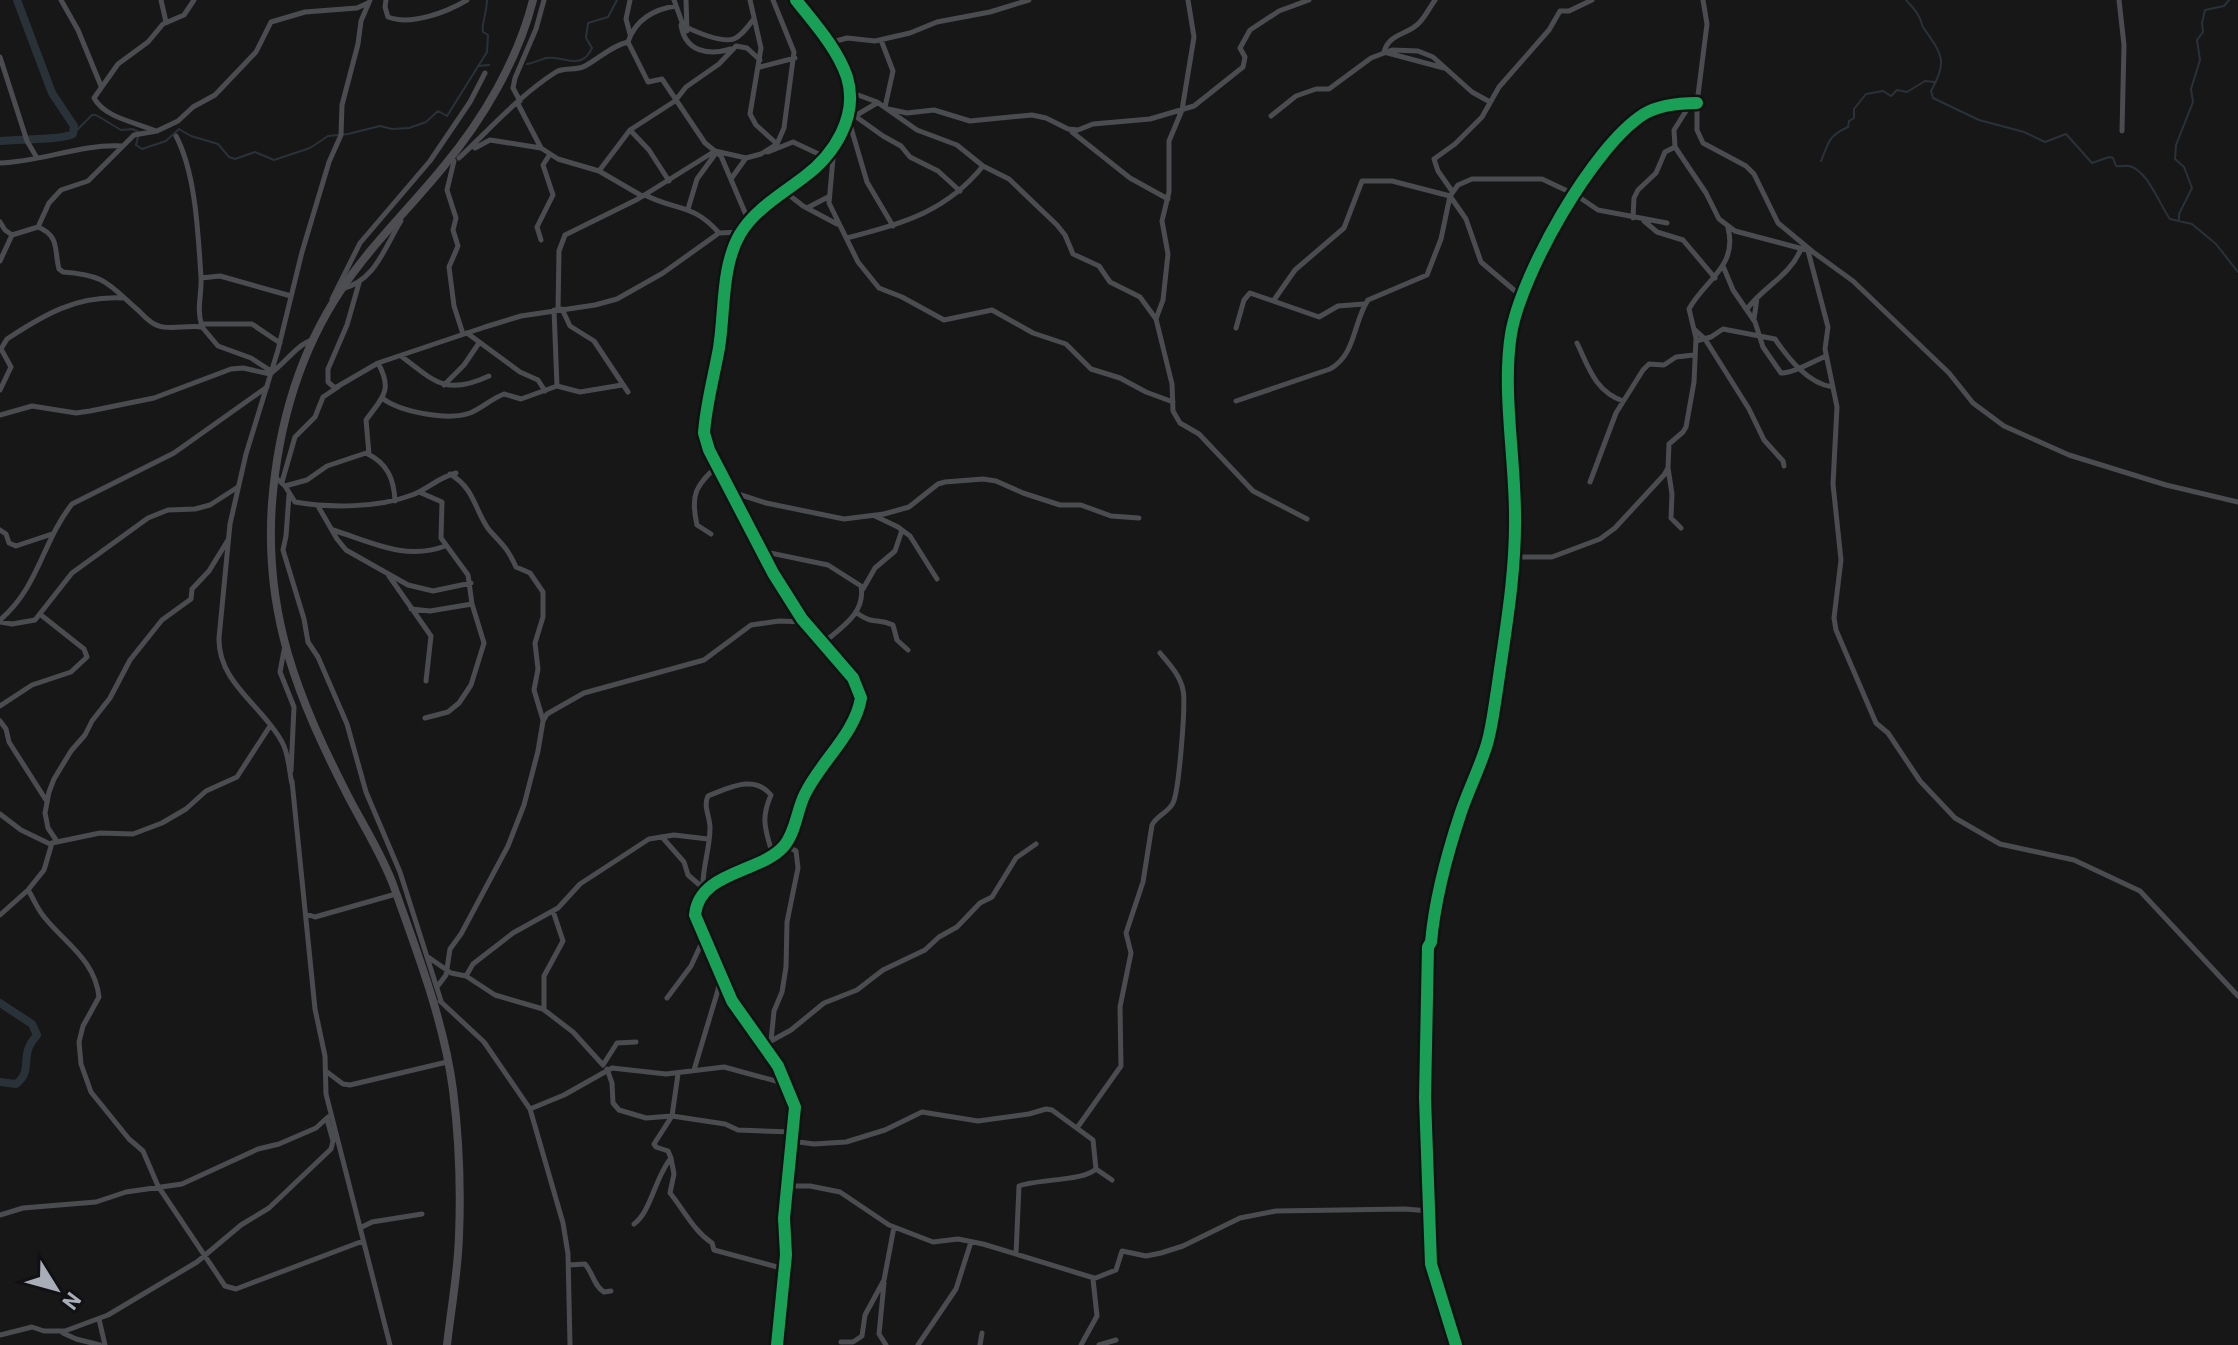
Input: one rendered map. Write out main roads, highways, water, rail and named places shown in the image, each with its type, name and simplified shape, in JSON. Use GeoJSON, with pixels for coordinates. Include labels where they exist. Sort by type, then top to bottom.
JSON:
{"type":"FeatureCollection","features":[{"type":"Feature","properties":{"kind":"highway"},"geometry":{"type":"LineString","coordinates":[[447,1345],[459,1240],[459,1174],[453,1089],[434,990],[396,894],[317,735],[294,679],[272,571],[271,533],[280,482],[285,422],[313,340],[341,289],[410,206],[453,161],[493,95],[533,0]]}},
{"type":"Feature","properties":{"kind":"waterway"},"geometry":{"type":"LineString","coordinates":[[0,141],[68,136],[73,134],[74,126],[52,93],[17,0]]}},
{"type":"Feature","properties":{"kind":"waterway"},"geometry":{"type":"LineString","coordinates":[[73,134],[92,115],[96,115],[121,130],[139,132],[136,145],[142,149],[166,141],[179,129],[218,144],[229,157],[235,159],[255,152],[274,160],[310,148],[328,136],[380,126],[409,128],[426,122],[438,111],[447,116],[487,52],[488,35],[483,32],[487,0]]}},
{"type":"Feature","properties":{"kind":"waterway"},"geometry":{"type":"LineString","coordinates":[[527,64],[546,58],[583,59],[592,48],[586,38],[588,23],[608,17],[617,0]]}},
{"type":"Feature","properties":{"kind":"waterway"},"geometry":{"type":"LineString","coordinates":[[1906,0],[1920,18],[1940,57],[1940,71],[1931,91],[1933,98],[1979,120],[2024,132],[2045,142],[2066,134],[2092,163],[2109,157],[2113,158],[2116,166],[2136,169],[2148,181],[2170,219],[2192,224],[2216,244],[2238,272]]}},
{"type":"Feature","properties":{"kind":"waterway"},"geometry":{"type":"LineString","coordinates":[[2179,221],[2179,214],[2192,188],[2184,167],[2175,159],[2176,145],[2193,102],[2191,89],[2200,60],[2197,40],[2203,32],[2205,10],[2224,6],[2229,0]]}},
{"type":"Feature","properties":{"kind":"waterway"},"geometry":{"type":"LineString","coordinates":[[478,66],[489,65]]}},
{"type":"Feature","properties":{"kind":"waterway"},"geometry":{"type":"LineString","coordinates":[[1821,161],[1830,140],[1848,127],[1849,121],[1854,118],[1854,109],[1866,94],[1883,91],[1891,96],[1897,90],[1907,92],[1925,81],[1935,82]]}},
{"type":"Feature","properties":{"kind":"waterway"},"geometry":{"type":"LineString","coordinates":[[0,1003],[32,1024],[37,1035],[27,1052],[21,1080],[16,1084],[0,1082]]}}]}
